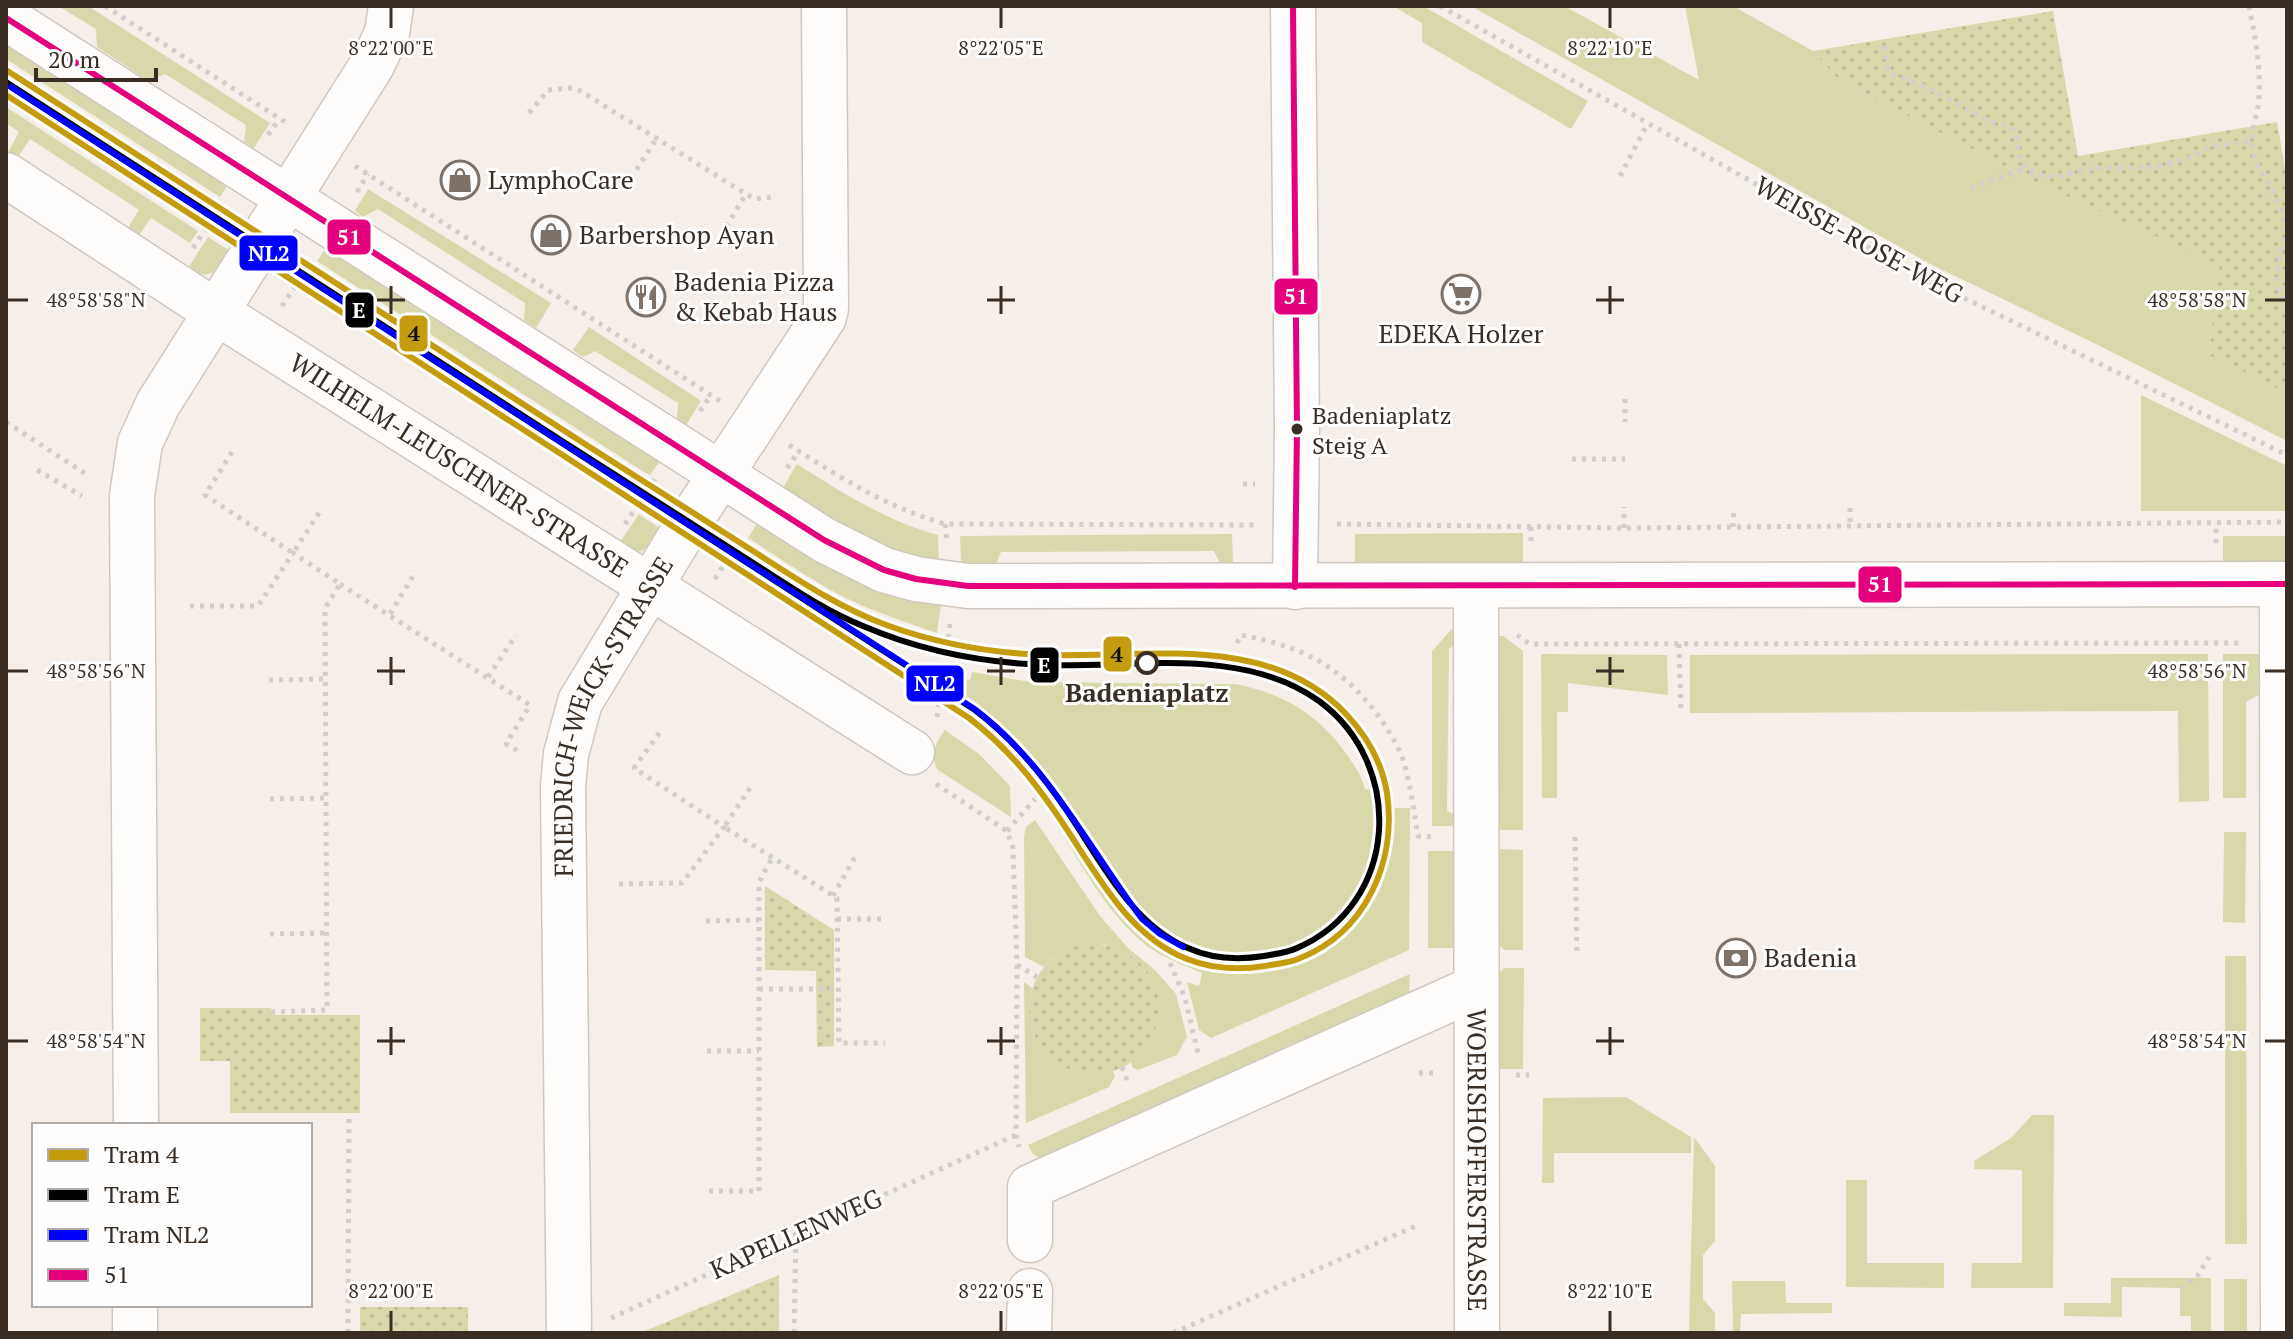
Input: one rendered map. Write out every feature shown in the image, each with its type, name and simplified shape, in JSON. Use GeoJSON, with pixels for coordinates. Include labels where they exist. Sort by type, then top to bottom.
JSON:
{"type":"FeatureCollection","features":[{"type":"Feature","properties":{"kind":"street"},"geometry":{"type":"LineString","coordinates":[[136,1123],[132,496],[140,443],[158,404],[323,146],[383,45],[391,6]]}},
{"type":"Feature","properties":{"kind":"street","name":"FRIEDRICH-WEICK-STRASSE"},"geometry":{"type":"LineString","coordinates":[[585,1328],[563,786],[566,754],[580,702],[650,585],[824,317],[824,6]]}},
{"type":"Feature","properties":{"kind":"street"},"geometry":{"type":"LineString","coordinates":[[1293,6],[1295,587]]}},
{"type":"Feature","properties":{"kind":"street"},"geometry":{"type":"LineString","coordinates":[[6,18],[720,476],[852,556],[916,579],[951,584],[1295,587],[2284,584],[2283,1333]]}},
{"type":"Feature","properties":{"kind":"street","name":"WILHELM-LEUSCHNER-STRASSE"},"geometry":{"type":"LineString","coordinates":[[6,175],[216,312],[916,755]]}},
{"type":"Feature","properties":{"kind":"street"},"geometry":{"type":"LineString","coordinates":[[1030,1240],[1030,1187],[1475,988],[1476,586]]}},
{"type":"Feature","properties":{"kind":"street","name":"WOERISHOFFERSTRASSE"},"geometry":{"type":"LineString","coordinates":[[1475,988],[1477,1333]]}},
{"type":"Feature","properties":{"kind":"street"},"geometry":{"type":"LineString","coordinates":[[135,1307],[135,1333]]}},
{"type":"Feature","properties":{"kind":"path"},"geometry":{"type":"LineString","coordinates":[[105,6],[866,494],[905,512],[945,524],[1624,528],[2287,522]]}},
{"type":"Feature","properties":{"kind":"path","name":"WEISSE-ROSE-WEG"},"geometry":{"type":"LineString","coordinates":[[1440,6],[1921,277],[2287,455]]}},
{"type":"Feature","properties":{"kind":"path"},"geometry":{"type":"LineString","coordinates":[[2249,6],[2259,74],[2259,100],[2252,147],[2284,218],[2284,235],[2276,273],[2287,305]]}},
{"type":"Feature","properties":{"kind":"path"},"geometry":{"type":"LineString","coordinates":[[1884,46],[1887,66],[1893,74],[1930,89],[1989,121],[2009,126],[2016,133],[2020,160],[2038,175],[2054,177],[2096,168],[2156,167],[2180,161],[2212,146],[2253,141]]}},
{"type":"Feature","properties":{"kind":"path"},"geometry":{"type":"LineString","coordinates":[[529,113],[548,90],[579,90],[746,194],[756,199],[772,197]]}},
{"type":"Feature","properties":{"kind":"path"},"geometry":{"type":"LineString","coordinates":[[1620,176],[1648,123]]}},
{"type":"Feature","properties":{"kind":"path"},"geometry":{"type":"LineString","coordinates":[[631,178],[657,138]]}},
{"type":"Feature","properties":{"kind":"path"},"geometry":{"type":"LineString","coordinates":[[1971,188],[2026,168]]}},
{"type":"Feature","properties":{"kind":"path"},"geometry":{"type":"LineString","coordinates":[[721,235],[746,194]]}},
{"type":"Feature","properties":{"kind":"path"},"geometry":{"type":"LineString","coordinates":[[2278,203],[2287,201]]}},
{"type":"Feature","properties":{"kind":"path"},"geometry":{"type":"LineString","coordinates":[[1625,399],[1625,422]]}},
{"type":"Feature","properties":{"kind":"path"},"geometry":{"type":"LineString","coordinates":[[6,422],[89,476]]}},
{"type":"Feature","properties":{"kind":"path"},"geometry":{"type":"LineString","coordinates":[[232,452],[205,495],[530,705],[506,744],[520,752]]}},
{"type":"Feature","properties":{"kind":"path"},"geometry":{"type":"LineString","coordinates":[[1572,459],[1625,459]]}},
{"type":"Feature","properties":{"kind":"path"},"geometry":{"type":"LineString","coordinates":[[37,470],[82,496]]}},
{"type":"Feature","properties":{"kind":"path"},"geometry":{"type":"LineString","coordinates":[[1624,507],[1624,528]]}},
{"type":"Feature","properties":{"kind":"path"},"geometry":{"type":"LineString","coordinates":[[1733,527],[1734,507]]}},
{"type":"Feature","properties":{"kind":"path"},"geometry":{"type":"LineString","coordinates":[[1850,508],[1850,526]]}},
{"type":"Feature","properties":{"kind":"path"},"geometry":{"type":"LineString","coordinates":[[190,606],[258,606],[321,510]]}},
{"type":"Feature","properties":{"kind":"path"},"geometry":{"type":"LineString","coordinates":[[945,524],[951,584],[949,636],[936,725],[916,755],[920,774],[1007,831],[1013,848],[1017,964],[1016,1135],[1030,1187]]}},
{"type":"Feature","properties":{"kind":"path"},"geometry":{"type":"LineString","coordinates":[[390,614],[416,571]]}},
{"type":"Feature","properties":{"kind":"path"},"geometry":{"type":"LineString","coordinates":[[271,1012],[327,1010],[325,608],[340,584]]}},
{"type":"Feature","properties":{"kind":"path"},"geometry":{"type":"LineString","coordinates":[[488,677],[516,635]]}},
{"type":"Feature","properties":{"kind":"path"},"geometry":{"type":"LineString","coordinates":[[1237,643],[1241,635],[1279,642],[1310,655],[1340,674],[1387,728],[1403,760],[1418,836],[1475,837]]}},
{"type":"Feature","properties":{"kind":"path"},"geometry":{"type":"LineString","coordinates":[[1530,644],[2282,644]]}},
{"type":"Feature","properties":{"kind":"path"},"geometry":{"type":"LineString","coordinates":[[1679,644],[1681,713]]}},
{"type":"Feature","properties":{"kind":"path"},"geometry":{"type":"LineString","coordinates":[[269,680],[325,679]]}},
{"type":"Feature","properties":{"kind":"path"},"geometry":{"type":"LineString","coordinates":[[660,732],[634,768],[837,898],[839,1043],[885,1043]]}},
{"type":"Feature","properties":{"kind":"path"},"geometry":{"type":"LineString","coordinates":[[619,884],[682,883],[750,788]]}},
{"type":"Feature","properties":{"kind":"path"},"geometry":{"type":"LineString","coordinates":[[270,799],[325,798]]}},
{"type":"Feature","properties":{"kind":"path"},"geometry":{"type":"LineString","coordinates":[[1007,831],[1035,799]]}},
{"type":"Feature","properties":{"kind":"path"},"geometry":{"type":"LineString","coordinates":[[1575,837],[1577,956]]}},
{"type":"Feature","properties":{"kind":"path"},"geometry":{"type":"LineString","coordinates":[[833,896],[855,857]]}},
{"type":"Feature","properties":{"kind":"path"},"geometry":{"type":"LineString","coordinates":[[709,1191],[759,1191],[759,882],[772,858]]}},
{"type":"Feature","properties":{"kind":"path"},"geometry":{"type":"LineString","coordinates":[[837,919],[884,919]]}},
{"type":"Feature","properties":{"kind":"path"},"geometry":{"type":"LineString","coordinates":[[706,921],[759,920]]}},
{"type":"Feature","properties":{"kind":"path"},"geometry":{"type":"LineString","coordinates":[[270,934],[326,933]]}},
{"type":"Feature","properties":{"kind":"path"},"geometry":{"type":"LineString","coordinates":[[1170,963],[1185,998],[1198,1053]]}},
{"type":"Feature","properties":{"kind":"path"},"geometry":{"type":"LineString","coordinates":[[1017,964],[1037,977]]}},
{"type":"Feature","properties":{"kind":"path"},"geometry":{"type":"LineString","coordinates":[[759,989],[838,989]]}},
{"type":"Feature","properties":{"kind":"path"},"geometry":{"type":"LineString","coordinates":[[707,1051],[759,1051]]}},
{"type":"Feature","properties":{"kind":"path"},"geometry":{"type":"LineString","coordinates":[[1122,1067],[1129,1085]]}},
{"type":"Feature","properties":{"kind":"path"},"geometry":{"type":"LineString","coordinates":[[348,1333],[349,1113]]}},
{"type":"Feature","properties":{"kind":"path","name":"KAPELLENWEG"},"geometry":{"type":"LineString","coordinates":[[585,1328],[1016,1135]]}},
{"type":"Feature","properties":{"kind":"path"},"geometry":{"type":"LineString","coordinates":[[1173,1333],[1418,1225]]}},
{"type":"Feature","properties":{"kind":"path"},"geometry":{"type":"LineString","coordinates":[[794,1333],[796,1234]]}},
{"type":"Feature","properties":{"kind":"path"},"geometry":{"type":"LineString","coordinates":[[2180,1288],[2198,1275],[2209,1257]]}},
{"type":"Feature","properties":{"kind":"green space"},"geometry":{"type":"Polygon","coordinates":[[[58,6],[88,6],[270,123],[254,148],[244,142],[246,125],[165,74],[149,81],[97,47],[96,29],[58,6]]]}},
{"type":"Feature","properties":{"kind":"green space"},"geometry":{"type":"Polygon","coordinates":[[[1393,6],[1423,6],[1588,101],[1571,129],[1422,42],[1422,23],[1393,6]]]}},
{"type":"Feature","properties":{"kind":"green space"},"geometry":{"type":"Polygon","coordinates":[[[1471,6],[1564,6],[1699,80],[1685,6],[1733,6],[1813,51],[1838,79],[2029,179],[2221,265],[2209,355],[2287,392],[2287,441],[1930,264],[1471,6]]]}},
{"type":"Feature","properties":{"kind":"green space"},"geometry":{"type":"Polygon","coordinates":[[[2053,11],[2078,156],[2277,122],[2287,179],[2287,393],[2209,355],[2220,265],[2029,179],[1838,79],[1813,51],[2053,11]]]}},
{"type":"Feature","properties":{"kind":"green space"},"geometry":{"type":"Polygon","coordinates":[[[6,41],[229,183],[220,197],[6,59],[6,41]]]}},
{"type":"Feature","properties":{"kind":"green space"},"geometry":{"type":"Polygon","coordinates":[[[6,107],[198,231],[190,243],[151,218],[135,241],[124,234],[139,210],[30,139],[14,163],[6,157],[19,132],[6,123],[6,107]]]}},
{"type":"Feature","properties":{"kind":"green space"},"geometry":{"type":"Polygon","coordinates":[[[368,189],[551,303],[536,328],[524,320],[525,303],[378,209],[363,217],[355,211],[368,189]]]}},
{"type":"Feature","properties":{"kind":"green space"},"geometry":{"type":"Polygon","coordinates":[[[208,237],[233,253],[218,270],[208,274],[186,271],[208,237]]]}},
{"type":"Feature","properties":{"kind":"green space"},"geometry":{"type":"Polygon","coordinates":[[[328,245],[661,460],[650,475],[644,472],[317,261],[328,245]]]}},
{"type":"Feature","properties":{"kind":"green space"},"geometry":{"type":"Polygon","coordinates":[[[589,327],[701,401],[686,425],[677,418],[678,403],[595,351],[583,357],[573,350],[589,327]]]}},
{"type":"Feature","properties":{"kind":"green space"},"geometry":{"type":"Polygon","coordinates":[[[2141,395],[2287,466],[2287,511],[2141,511],[2141,395]]]}},
{"type":"Feature","properties":{"kind":"green space"},"geometry":{"type":"Polygon","coordinates":[[[797,464],[883,514],[938,535],[939,564],[858,538],[782,489],[797,464]]]}},
{"type":"Feature","properties":{"kind":"green space"},"geometry":{"type":"Polygon","coordinates":[[[639,514],[665,532],[642,551],[628,552],[618,545],[639,514]]]}},
{"type":"Feature","properties":{"kind":"green space"},"geometry":{"type":"Polygon","coordinates":[[[758,522],[830,568],[866,586],[941,605],[937,633],[855,602],[808,576],[748,538],[758,522]]]}},
{"type":"Feature","properties":{"kind":"green space"},"geometry":{"type":"Polygon","coordinates":[[[1523,533],[1523,562],[1355,563],[1355,534],[1523,533]]]}},
{"type":"Feature","properties":{"kind":"green space"},"geometry":{"type":"Polygon","coordinates":[[[1232,534],[1233,564],[1221,565],[1214,551],[1001,552],[995,566],[961,564],[960,536],[1232,534]]]}},
{"type":"Feature","properties":{"kind":"green space"},"geometry":{"type":"Polygon","coordinates":[[[2223,536],[2287,536],[2287,566],[2223,566],[2223,536]]]}},
{"type":"Feature","properties":{"kind":"green space"},"geometry":{"type":"Polygon","coordinates":[[[1452,629],[1462,630],[1462,639],[1449,649],[1447,811],[1462,819],[1462,826],[1432,826],[1432,651],[1452,629]]]}},
{"type":"Feature","properties":{"kind":"green space"},"geometry":{"type":"Polygon","coordinates":[[[1493,636],[1503,636],[1523,651],[1523,830],[1501,830],[1494,823],[1493,636]]]}},
{"type":"Feature","properties":{"kind":"green space"},"geometry":{"type":"Polygon","coordinates":[[[1541,654],[1667,655],[1668,695],[1568,683],[1568,712],[1557,712],[1557,798],[1542,798],[1541,654]]]}},
{"type":"Feature","properties":{"kind":"green space"},"geometry":{"type":"Polygon","coordinates":[[[2208,654],[2209,801],[2179,802],[2178,711],[1690,713],[1690,655],[2208,654]]]}},
{"type":"Feature","properties":{"kind":"green space"},"geometry":{"type":"Polygon","coordinates":[[[2223,654],[2259,654],[2262,693],[2246,702],[2246,798],[2223,798],[2223,654]]]}},
{"type":"Feature","properties":{"kind":"green space"},"geometry":{"type":"Polygon","coordinates":[[[972,672],[1030,682],[1235,684],[1268,693],[1297,707],[1334,738],[1357,770],[1365,790],[1382,787],[1384,808],[1410,808],[1409,950],[1211,1038],[1199,1030],[1187,982],[1199,986],[1202,973],[1153,950],[1127,928],[1094,886],[1023,773],[950,708],[949,675],[970,680],[972,672]]]}},
{"type":"Feature","properties":{"kind":"green space"},"geometry":{"type":"Polygon","coordinates":[[[945,730],[979,754],[1010,786],[1011,817],[938,770],[933,754],[945,730]]]}},
{"type":"Feature","properties":{"kind":"green space"},"geometry":{"type":"Polygon","coordinates":[[[1035,820],[1100,916],[1176,994],[1187,1037],[1177,1055],[1138,1070],[1133,1068],[1131,1062],[1150,1042],[1157,1026],[1159,1006],[1133,956],[1104,944],[1053,958],[1044,967],[1025,957],[1024,836],[1026,827],[1035,820]]]}},
{"type":"Feature","properties":{"kind":"green space"},"geometry":{"type":"Polygon","coordinates":[[[2224,832],[2246,832],[2245,923],[2223,922],[2224,832]]]}},
{"type":"Feature","properties":{"kind":"green space"},"geometry":{"type":"Polygon","coordinates":[[[1501,849],[1523,850],[1523,950],[1504,950],[1494,940],[1495,861],[1501,849]]]}},
{"type":"Feature","properties":{"kind":"green space"},"geometry":{"type":"Polygon","coordinates":[[[1428,851],[1459,851],[1460,948],[1428,948],[1428,851]]]}},
{"type":"Feature","properties":{"kind":"green space"},"geometry":{"type":"Polygon","coordinates":[[[765,886],[834,930],[834,1046],[817,1047],[816,971],[765,970],[765,886]]]}},
{"type":"Feature","properties":{"kind":"green space"},"geometry":{"type":"Polygon","coordinates":[[[1094,944],[1119,949],[1140,963],[1154,984],[1159,1009],[1154,1034],[1140,1055],[1119,1069],[1094,1074],[1069,1069],[1048,1055],[1034,1034],[1029,1009],[1034,984],[1048,963],[1069,949],[1094,944]]]}},
{"type":"Feature","properties":{"kind":"green space"},"geometry":{"type":"Polygon","coordinates":[[[2225,956],[2246,956],[2247,1244],[2225,1244],[2225,956]]]}},
{"type":"Feature","properties":{"kind":"green space"},"geometry":{"type":"Polygon","coordinates":[[[1504,968],[1524,968],[1523,1069],[1493,1069],[1493,979],[1504,968]]]}},
{"type":"Feature","properties":{"kind":"green space"},"geometry":{"type":"Polygon","coordinates":[[[1410,974],[1409,995],[1042,1159],[1033,1154],[1028,1145],[1410,974]]]}},
{"type":"Feature","properties":{"kind":"green space"},"geometry":{"type":"Polygon","coordinates":[[[1024,982],[1032,988],[1029,1008],[1031,1025],[1047,1054],[1060,1064],[1076,1070],[1094,1073],[1113,1071],[1115,1076],[1109,1087],[1026,1123],[1024,982]]]}},
{"type":"Feature","properties":{"kind":"green space"},"geometry":{"type":"Polygon","coordinates":[[[200,1008],[271,1008],[272,1015],[360,1015],[360,1113],[230,1113],[230,1061],[200,1061],[200,1008]]]}},
{"type":"Feature","properties":{"kind":"green space"},"geometry":{"type":"Polygon","coordinates":[[[1626,1097],[1691,1137],[1691,1153],[1554,1153],[1554,1183],[1542,1183],[1543,1098],[1626,1097]]]}},
{"type":"Feature","properties":{"kind":"green space"},"geometry":{"type":"Polygon","coordinates":[[[2032,1115],[2054,1115],[2053,1288],[1971,1288],[1972,1263],[2022,1263],[2022,1170],[1974,1169],[1974,1161],[2011,1138],[2032,1115]]]}},
{"type":"Feature","properties":{"kind":"green space"},"geometry":{"type":"Polygon","coordinates":[[[1694,1137],[1715,1166],[1715,1241],[1703,1255],[1703,1299],[1715,1313],[1715,1333],[1689,1333],[1694,1137]]]}},
{"type":"Feature","properties":{"kind":"green space"},"geometry":{"type":"Polygon","coordinates":[[[1846,1180],[1867,1180],[1867,1263],[1944,1263],[1944,1288],[1846,1287],[1846,1180]]]}},
{"type":"Feature","properties":{"kind":"green space"},"geometry":{"type":"Polygon","coordinates":[[[779,1275],[779,1333],[640,1333],[779,1275]]]}},
{"type":"Feature","properties":{"kind":"green space"},"geometry":{"type":"Polygon","coordinates":[[[2111,1278],[2211,1278],[2211,1333],[2191,1333],[2191,1316],[2180,1316],[2180,1288],[2122,1287],[2122,1317],[2064,1316],[2064,1303],[2111,1303],[2111,1278]]]}},
{"type":"Feature","properties":{"kind":"green space"},"geometry":{"type":"Polygon","coordinates":[[[2224,1279],[2247,1279],[2247,1333],[2224,1333],[2224,1279]]]}},
{"type":"Feature","properties":{"kind":"green space"},"geometry":{"type":"Polygon","coordinates":[[[1732,1281],[1785,1281],[1786,1303],[1832,1303],[1832,1313],[1741,1314],[1740,1333],[1733,1333],[1732,1281]]]}},
{"type":"Feature","properties":{"kind":"green space"},"geometry":{"type":"Polygon","coordinates":[[[360,1307],[468,1307],[468,1333],[360,1333],[360,1307]]]}},
{"type":"Feature","properties":{"kind":"tram line","name":"4"},"geometry":{"type":"LineString","coordinates":[[6,70],[588,446],[801,581],[871,619],[927,638],[1005,652],[1045,655],[1164,653],[1244,660],[1281,671],[1315,688],[1361,731],[1385,782],[1389,819],[1387,844],[1372,892],[1342,932],[1322,947],[1290,962],[1245,968],[1216,967],[1187,959],[1164,948],[1126,915],[1025,772],[969,718],[6,95]]}},
{"type":"Feature","properties":{"kind":"tram line","name":"E"},"geometry":{"type":"LineString","coordinates":[[6,82],[832,612],[885,635],[953,654],[1000,662],[1047,665],[1151,663],[1222,666],[1289,684],[1319,701],[1347,728],[1367,760],[1377,796],[1379,832],[1372,867],[1356,900],[1331,927],[1297,948],[1281,953],[1226,958],[1197,952],[1167,937],[1132,906],[1117,887],[1035,767],[1001,731],[975,710],[11,87]]}},
{"type":"Feature","properties":{"kind":"tram line","name":"NL2"},"geometry":{"type":"LineString","coordinates":[[11,87],[973,708],[999,730],[1045,780],[1142,919],[1183,947]]}},
{"type":"Feature","properties":{"kind":"transit line","name":"51"},"geometry":{"type":"LineString","coordinates":[[1293,6],[1297,429],[1295,587]]}},
{"type":"Feature","properties":{"kind":"transit line","name":"51"},"geometry":{"type":"LineString","coordinates":[[6,18],[824,540],[884,570],[916,579],[968,586],[2287,584]]}},
{"type":"Feature","properties":{"kind":"place","name":"LymphoCare"},"geometry":{"type":"Point","coordinates":[460,180]}},
{"type":"Feature","properties":{"kind":"place","name":"Barbershop Ayan"},"geometry":{"type":"Point","coordinates":[551,235]}},
{"type":"Feature","properties":{"kind":"place","name":"EDEKA Holzer"},"geometry":{"type":"Point","coordinates":[1461,294]}},
{"type":"Feature","properties":{"kind":"place","name":"Badenia Pizza & Kebab Haus"},"geometry":{"type":"Point","coordinates":[646,297]}},
{"type":"Feature","properties":{"kind":"place","name":"Badeniaplatz Steig A"},"geometry":{"type":"Point","coordinates":[1297,429]}},
{"type":"Feature","properties":{"kind":"place","name":"Badeniaplatz"},"geometry":{"type":"Point","coordinates":[1147,663]}},
{"type":"Feature","properties":{"kind":"place","name":"Badenia"},"geometry":{"type":"Point","coordinates":[1736,958]}}]}
